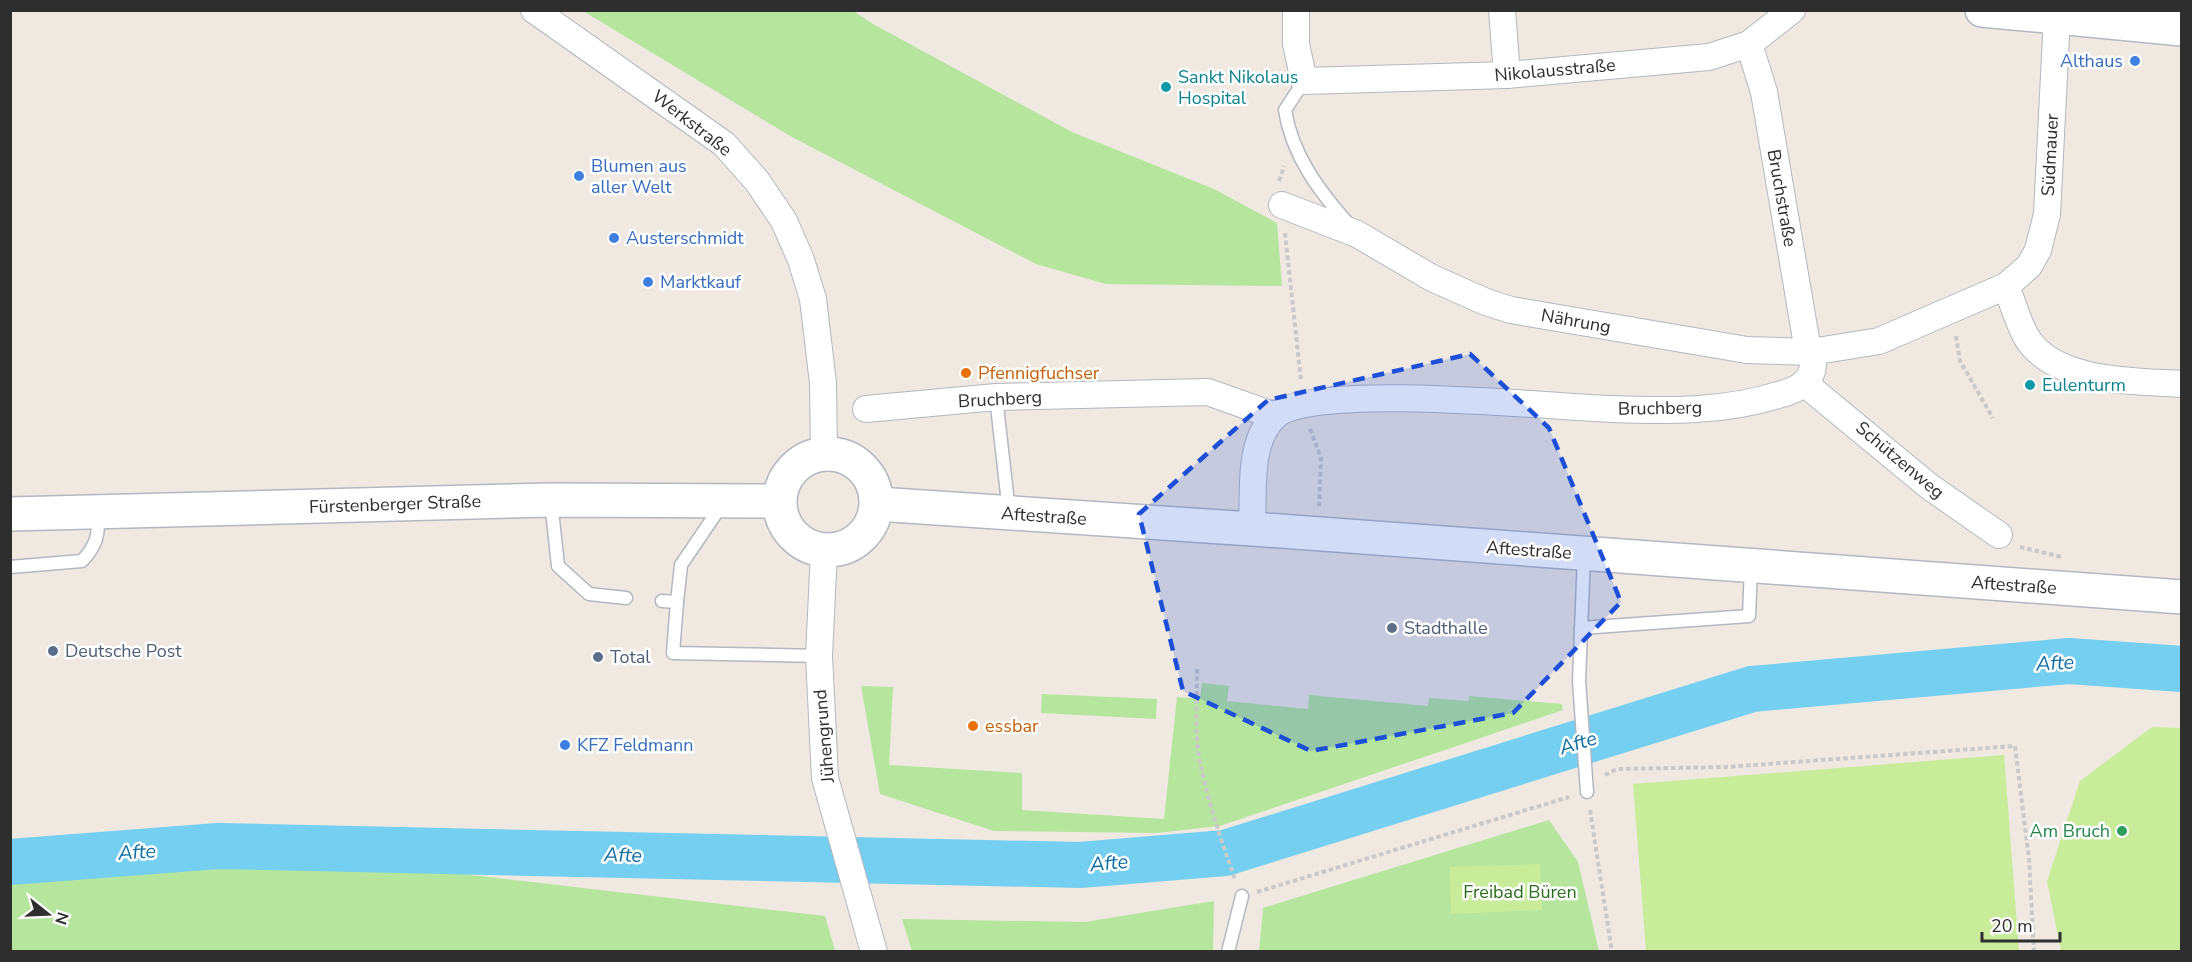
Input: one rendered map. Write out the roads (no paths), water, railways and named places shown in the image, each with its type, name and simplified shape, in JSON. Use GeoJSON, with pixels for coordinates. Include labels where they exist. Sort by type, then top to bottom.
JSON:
{"type":"FeatureCollection","features":[{"type":"Feature","properties":{"kind":"main road"},"geometry":{"type":"LineString","coordinates":[[1982,10],[2054,14],[2181,29]]}},
{"type":"Feature","properties":{"kind":"main road"},"geometry":{"type":"LineString","coordinates":[[824,454],[838,454],[862,467],[873,484],[877,504],[873,520],[866,533],[854,543],[840,549],[824,551],[797,540],[788,529],[780,501],[785,481],[798,464],[824,454]]}},
{"type":"Feature","properties":{"kind":"main road","name":"Fürstenberger Straße"},"geometry":{"type":"LineString","coordinates":[[10,514],[551,500],[780,501]]}},
{"type":"Feature","properties":{"kind":"main road","name":"Aftestraße"},"geometry":{"type":"LineString","coordinates":[[877,504],[2181,597]]}},
{"type":"Feature","properties":{"kind":"street","name":"Werkstraße"},"geometry":{"type":"LineString","coordinates":[[534,10],[724,144],[757,181],[778,213],[801,260],[813,299],[823,383],[824,454]]}},
{"type":"Feature","properties":{"kind":"street"},"geometry":{"type":"LineString","coordinates":[[1296,10],[1296,44],[1304,81]]}},
{"type":"Feature","properties":{"kind":"street"},"geometry":{"type":"LineString","coordinates":[[1502,10],[1508,75]]}},
{"type":"Feature","properties":{"kind":"street","name":"Nikolausstraße"},"geometry":{"type":"LineString","coordinates":[[1304,81],[1508,75],[1709,57],[1749,44],[1792,10]]}},
{"type":"Feature","properties":{"kind":"street","name":"Südmauer"},"geometry":{"type":"LineString","coordinates":[[2006,286],[2029,266],[2038,250],[2048,214],[2054,14]]}},
{"type":"Feature","properties":{"kind":"street","name":"Bruchstraße"},"geometry":{"type":"LineString","coordinates":[[1749,44],[1764,92],[1806,339],[1811,352]]}},
{"type":"Feature","properties":{"kind":"street","name":"Nährung"},"geometry":{"type":"LineString","coordinates":[[1282,205],[1357,234],[1432,278],[1486,302],[1511,309],[1746,350],[1811,352]]}},
{"type":"Feature","properties":{"kind":"street"},"geometry":{"type":"LineString","coordinates":[[1804,383],[1813,370],[1811,352],[1880,340],[2006,286],[2026,336],[2034,347],[2056,363],[2092,376],[2181,384]]}},
{"type":"Feature","properties":{"kind":"street","name":"Bruchberg"},"geometry":{"type":"LineString","coordinates":[[866,409],[996,397],[1208,392],[1275,416],[1303,403],[1365,398],[1614,409],[1705,408],[1754,402],[1790,392],[1804,383]]}},
{"type":"Feature","properties":{"kind":"street","name":"Schützenweg"},"geometry":{"type":"LineString","coordinates":[[1804,383],[1930,487],[1999,535]]}},
{"type":"Feature","properties":{"kind":"street"},"geometry":{"type":"LineString","coordinates":[[1252,529],[1256,455],[1261,436],[1275,416]]}},
{"type":"Feature","properties":{"kind":"street","name":"Jühengrund"},"geometry":{"type":"LineString","coordinates":[[824,551],[819,656],[825,778],[874,951]]}},
{"type":"Feature","properties":{"kind":"lane","name":"Nährung"},"geometry":{"type":"LineString","coordinates":[[1304,81],[1285,110],[1289,134],[1325,198],[1357,234]]}},
{"type":"Feature","properties":{"kind":"lane"},"geometry":{"type":"LineString","coordinates":[[996,397],[1010,514]]}},
{"type":"Feature","properties":{"kind":"lane"},"geometry":{"type":"LineString","coordinates":[[551,500],[558,566],[589,594],[626,598]]}},
{"type":"Feature","properties":{"kind":"lane"},"geometry":{"type":"LineString","coordinates":[[724,501],[681,565],[673,653],[819,656]]}},
{"type":"Feature","properties":{"kind":"lane"},"geometry":{"type":"LineString","coordinates":[[10,567],[82,561],[93,549],[99,531],[97,512]]}},
{"type":"Feature","properties":{"kind":"lane"},"geometry":{"type":"LineString","coordinates":[[1584,554],[1581,700],[1587,781]]}},
{"type":"Feature","properties":{"kind":"lane"},"geometry":{"type":"LineString","coordinates":[[1581,628],[1749,616],[1751,567]]}},
{"type":"Feature","properties":{"kind":"lane"},"geometry":{"type":"LineString","coordinates":[[662,601],[676,602]]}},
{"type":"Feature","properties":{"kind":"lane"},"geometry":{"type":"LineString","coordinates":[[1228,951],[1242,896]]}},
{"type":"Feature","properties":{"kind":"waterway","name":"Afte"},"geometry":{"type":"LineString","coordinates":[[10,862],[218,846],[1080,865],[1225,853],[1752,689],[2069,661],[2182,669]]}},
{"type":"Feature","properties":{"kind":"place","name":"Althaus"},"geometry":{"type":"Point","coordinates":[2135,61]}},
{"type":"Feature","properties":{"kind":"place","name":"Sankt Nikolaus Hospital"},"geometry":{"type":"Point","coordinates":[1166,87]}},
{"type":"Feature","properties":{"kind":"place","name":"Blumen aus aller Welt"},"geometry":{"type":"Point","coordinates":[579,176]}},
{"type":"Feature","properties":{"kind":"place","name":"Austerschmidt"},"geometry":{"type":"Point","coordinates":[614,238]}},
{"type":"Feature","properties":{"kind":"place","name":"Marktkauf"},"geometry":{"type":"Point","coordinates":[648,282]}},
{"type":"Feature","properties":{"kind":"place","name":"Pfennigfuchser"},"geometry":{"type":"Point","coordinates":[966,373]}},
{"type":"Feature","properties":{"kind":"place","name":"Eulenturm"},"geometry":{"type":"Point","coordinates":[2030,385]}},
{"type":"Feature","properties":{"kind":"place","name":"Stadthalle"},"geometry":{"type":"Point","coordinates":[1392,628]}},
{"type":"Feature","properties":{"kind":"place","name":"Deutsche Post"},"geometry":{"type":"Point","coordinates":[53,651]}},
{"type":"Feature","properties":{"kind":"place","name":"Total"},"geometry":{"type":"Point","coordinates":[598,657]}},
{"type":"Feature","properties":{"kind":"place","name":"essbar"},"geometry":{"type":"Point","coordinates":[973,726]}},
{"type":"Feature","properties":{"kind":"place","name":"KFZ Feldmann"},"geometry":{"type":"Point","coordinates":[565,745]}},
{"type":"Feature","properties":{"kind":"place","name":"Am Bruch"},"geometry":{"type":"Point","coordinates":[2122,831]}},
{"type":"Feature","properties":{"kind":"park label","name":"Freibad Büren"},"geometry":{"type":"Point","coordinates":[1520,892]}}]}
